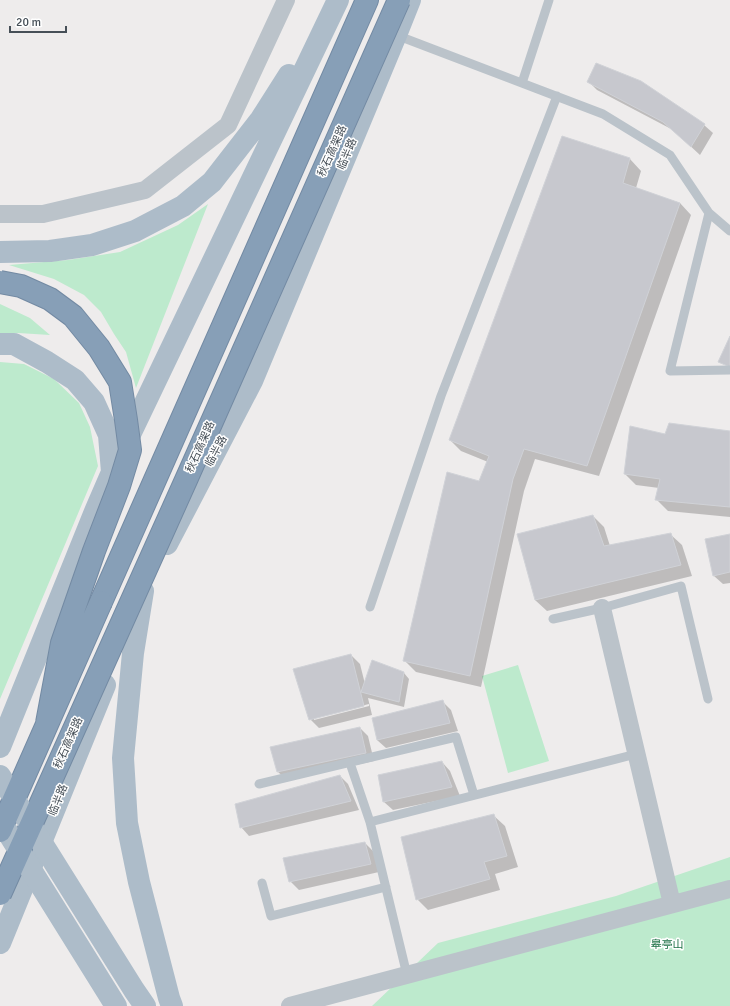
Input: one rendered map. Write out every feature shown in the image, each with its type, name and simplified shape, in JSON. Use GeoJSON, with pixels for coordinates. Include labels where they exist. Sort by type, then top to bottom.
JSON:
{"type":"FeatureCollection","features":[{"type":"Feature","properties":{"kind":"highway"},"geometry":{"type":"LineString","coordinates":[[0,831],[367,0]]}},
{"type":"Feature","properties":{"kind":"highway","name":"秋石高架路"},"geometry":{"type":"LineString","coordinates":[[0,894],[399,0]]}},
{"type":"Feature","properties":{"kind":"highway"},"geometry":{"type":"LineString","coordinates":[[0,282],[21,286],[50,299],[73,316],[99,348],[120,382],[130,450],[119,486],[94,551],[62,643],[47,723]]}},
{"type":"Feature","properties":{"kind":"main road"},"geometry":{"type":"LineString","coordinates":[[0,252],[50,251],[92,245],[135,231],[183,206],[212,182],[261,119],[338,0]]}},
{"type":"Feature","properties":{"kind":"main road"},"geometry":{"type":"LineString","coordinates":[[0,746],[112,472],[338,0]]}},
{"type":"Feature","properties":{"kind":"main road","name":"临半路"},"geometry":{"type":"LineString","coordinates":[[0,943],[143,591],[252,381],[410,0]]}},
{"type":"Feature","properties":{"kind":"main road"},"geometry":{"type":"LineString","coordinates":[[0,344],[14,344],[47,362],[74,380],[94,402],[109,435],[112,472]]}},
{"type":"Feature","properties":{"kind":"main road"},"geometry":{"type":"LineString","coordinates":[[143,591],[133,653],[123,758],[127,823],[139,882],[172,1006]]}},
{"type":"Feature","properties":{"kind":"main road"},"geometry":{"type":"LineString","coordinates":[[0,776],[145,1006]]}},
{"type":"Feature","properties":{"kind":"main road"},"geometry":{"type":"LineString","coordinates":[[0,820],[116,1006]]}},
{"type":"Feature","properties":{"kind":"street"},"geometry":{"type":"LineString","coordinates":[[0,214],[43,214],[145,190],[228,125],[286,0]]}},
{"type":"Feature","properties":{"kind":"street"},"geometry":{"type":"LineString","coordinates":[[602,608],[672,904]]}},
{"type":"Feature","properties":{"kind":"street"},"geometry":{"type":"LineString","coordinates":[[290,1006],[730,889]]}},
{"type":"Feature","properties":{"kind":"lane"},"geometry":{"type":"LineString","coordinates":[[522,83],[549,0]]}},
{"type":"Feature","properties":{"kind":"lane"},"geometry":{"type":"LineString","coordinates":[[396,35],[603,114],[670,155],[709,213],[730,231]]}},
{"type":"Feature","properties":{"kind":"lane"},"geometry":{"type":"LineString","coordinates":[[370,607],[441,396],[556,96]]}},
{"type":"Feature","properties":{"kind":"lane"},"geometry":{"type":"LineString","coordinates":[[709,213],[670,371],[730,370]]}},
{"type":"Feature","properties":{"kind":"lane"},"geometry":{"type":"LineString","coordinates":[[553,620],[681,586],[708,699]]}},
{"type":"Feature","properties":{"kind":"lane"},"geometry":{"type":"LineString","coordinates":[[259,784],[456,737],[474,795]]}},
{"type":"Feature","properties":{"kind":"lane"},"geometry":{"type":"LineString","coordinates":[[370,822],[636,754]]}},
{"type":"Feature","properties":{"kind":"lane"},"geometry":{"type":"LineString","coordinates":[[350,763],[370,822],[407,975]]}},
{"type":"Feature","properties":{"kind":"lane"},"geometry":{"type":"LineString","coordinates":[[262,883],[271,916],[386,887]]}},
{"type":"Feature","properties":{"kind":"green space"},"geometry":{"type":"Polygon","coordinates":[[[208,204],[136,388],[126,352],[101,312],[84,295],[54,279],[9,265],[68,260],[120,252],[178,225],[208,204]]]}},
{"type":"Feature","properties":{"kind":"green space"},"geometry":{"type":"Polygon","coordinates":[[[0,304],[30,318],[50,335],[0,333],[0,304]]]}},
{"type":"Feature","properties":{"kind":"green space"},"geometry":{"type":"Polygon","coordinates":[[[0,362],[24,364],[54,379],[79,403],[90,427],[98,466],[0,699],[0,362]]]}},
{"type":"Feature","properties":{"kind":"green space"},"geometry":{"type":"Polygon","coordinates":[[[518,665],[549,761],[508,773],[482,676],[518,665]]]}},
{"type":"Feature","properties":{"kind":"green space","name":"皋亭山"},"geometry":{"type":"Polygon","coordinates":[[[730,857],[730,1006],[372,1006],[438,943],[616,896],[730,857]]]}},
{"type":"Feature","properties":{"kind":"building"},"geometry":{"type":"Polygon","coordinates":[[[596,63],[641,81],[705,124],[691,147],[663,122],[587,82],[596,63]]]}},
{"type":"Feature","properties":{"kind":"building"},"geometry":{"type":"Polygon","coordinates":[[[562,136],[630,158],[623,183],[680,203],[587,466],[524,449],[513,479],[470,676],[403,661],[447,472],[479,481],[489,456],[449,440],[562,136]]]}},
{"type":"Feature","properties":{"kind":"building"},"geometry":{"type":"Polygon","coordinates":[[[730,336],[730,367],[718,362],[730,336]]]}},
{"type":"Feature","properties":{"kind":"building"},"geometry":{"type":"Polygon","coordinates":[[[669,423],[730,431],[730,507],[655,500],[660,479],[624,474],[630,426],[665,434],[669,423]]]}},
{"type":"Feature","properties":{"kind":"building"},"geometry":{"type":"Polygon","coordinates":[[[593,515],[604,546],[671,533],[681,565],[535,600],[517,534],[593,515]]]}},
{"type":"Feature","properties":{"kind":"building"},"geometry":{"type":"Polygon","coordinates":[[[730,534],[730,572],[713,576],[705,539],[730,534]]]}},
{"type":"Feature","properties":{"kind":"building"},"geometry":{"type":"Polygon","coordinates":[[[351,654],[364,706],[309,720],[293,669],[351,654]]]}},
{"type":"Feature","properties":{"kind":"building"},"geometry":{"type":"Polygon","coordinates":[[[372,660],[404,672],[399,702],[361,692],[372,660]]]}},
{"type":"Feature","properties":{"kind":"building"},"geometry":{"type":"Polygon","coordinates":[[[443,700],[450,723],[377,740],[372,718],[443,700]]]}},
{"type":"Feature","properties":{"kind":"building"},"geometry":{"type":"Polygon","coordinates":[[[360,727],[366,753],[277,772],[270,747],[360,727]]]}},
{"type":"Feature","properties":{"kind":"building"},"geometry":{"type":"Polygon","coordinates":[[[442,761],[452,787],[383,802],[378,775],[442,761]]]}},
{"type":"Feature","properties":{"kind":"building"},"geometry":{"type":"Polygon","coordinates":[[[340,775],[351,801],[240,828],[235,804],[340,775]]]}},
{"type":"Feature","properties":{"kind":"building"},"geometry":{"type":"Polygon","coordinates":[[[494,814],[507,856],[484,862],[490,879],[416,900],[401,837],[494,814]]]}},
{"type":"Feature","properties":{"kind":"building"},"geometry":{"type":"Polygon","coordinates":[[[365,842],[371,864],[289,882],[283,858],[365,842]]]}}]}
